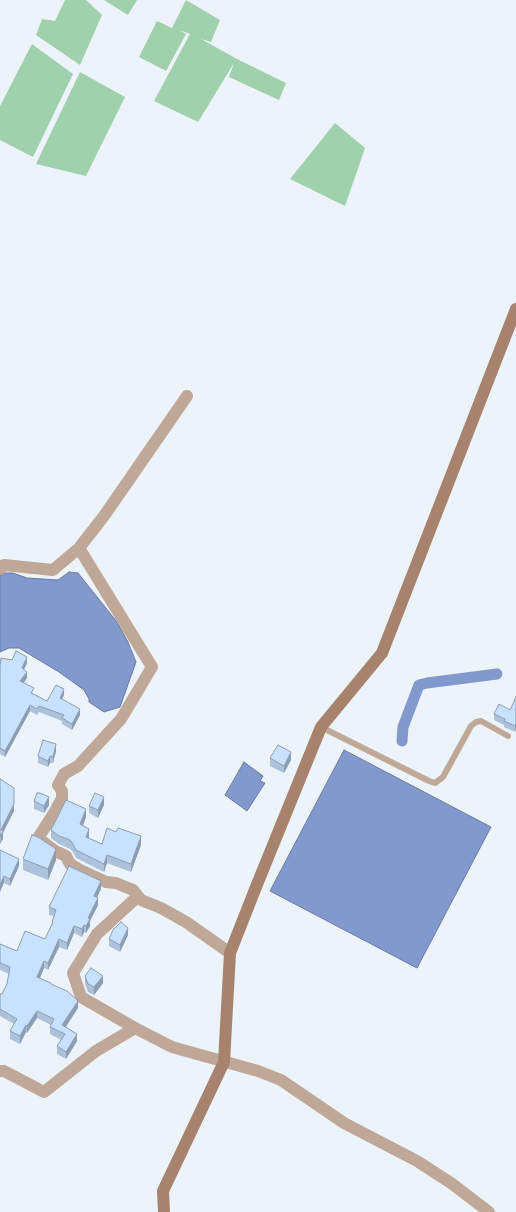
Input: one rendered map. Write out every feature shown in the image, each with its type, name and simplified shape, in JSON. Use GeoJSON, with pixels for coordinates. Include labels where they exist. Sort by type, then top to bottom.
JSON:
{"type":"FeatureCollection","features":[{"type":"Feature","properties":{"kind":"street"},"geometry":{"type":"LineString","coordinates":[[164,1212],[163,1191],[224,1062],[230,953],[321,727],[382,653],[516,309]]}},
{"type":"Feature","properties":{"kind":"street"},"geometry":{"type":"LineString","coordinates":[[0,569],[4,565],[52,570],[79,548],[110,508],[187,396]]}},
{"type":"Feature","properties":{"kind":"street"},"geometry":{"type":"LineString","coordinates":[[79,548],[152,667],[120,719],[78,766],[64,774],[58,785],[62,792],[62,798],[38,838],[66,856],[70,864],[106,882],[116,883],[133,890],[141,900]]}},
{"type":"Feature","properties":{"kind":"street"},"geometry":{"type":"LineString","coordinates":[[230,953],[186,922],[161,908],[136,898],[97,934],[73,973],[81,997],[172,1047],[258,1071],[281,1080],[344,1123],[417,1161],[451,1183],[489,1212]]}},
{"type":"Feature","properties":{"kind":"street"},"geometry":{"type":"LineString","coordinates":[[0,1071],[44,1092],[96,1051],[135,1028]]}},
{"type":"Feature","properties":{"kind":"lane"},"geometry":{"type":"LineString","coordinates":[[321,727],[434,783],[443,777],[476,722],[481,721],[508,736]]}},
{"type":"Feature","properties":{"kind":"green space"},"geometry":{"type":"Polygon","coordinates":[[[65,0],[86,0],[102,15],[80,65],[36,35],[42,19],[55,21],[65,0]]]}},
{"type":"Feature","properties":{"kind":"green space"},"geometry":{"type":"Polygon","coordinates":[[[104,0],[137,0],[128,15],[104,0]]]}},
{"type":"Feature","properties":{"kind":"green space"},"geometry":{"type":"Polygon","coordinates":[[[186,0],[220,20],[211,42],[201,39],[286,83],[279,100],[229,77],[234,63],[198,122],[154,101],[190,34],[179,30],[186,34],[166,71],[139,57],[157,21],[172,28],[186,0]]]}},
{"type":"Feature","properties":{"kind":"green space"},"geometry":{"type":"Polygon","coordinates":[[[32,44],[73,74],[33,157],[0,140],[0,106],[32,44]]]}},
{"type":"Feature","properties":{"kind":"green space"},"geometry":{"type":"Polygon","coordinates":[[[80,72],[125,97],[86,176],[36,164],[80,72]]]}},
{"type":"Feature","properties":{"kind":"green space"},"geometry":{"type":"Polygon","coordinates":[[[335,123],[365,148],[345,206],[290,179],[335,123]]]}},
{"type":"Feature","properties":{"kind":"water"},"geometry":{"type":"Polygon","coordinates":[[[69,572],[78,573],[117,622],[136,662],[120,707],[104,712],[89,702],[84,690],[59,672],[19,648],[9,648],[0,652],[0,575],[3,573],[13,573],[27,578],[58,580],[69,572]]]}},
{"type":"Feature","properties":{"kind":"water"},"geometry":{"type":"Polygon","coordinates":[[[344,750],[491,827],[417,968],[270,891],[344,750]]]}},
{"type":"Feature","properties":{"kind":"water"},"geometry":{"type":"Polygon","coordinates":[[[244,762],[263,776],[260,781],[265,783],[247,811],[225,795],[244,762]]]}},
{"type":"Feature","properties":{"kind":"building"},"geometry":{"type":"Polygon","coordinates":[[[16,651],[27,657],[22,668],[27,672],[20,681],[34,688],[31,693],[47,701],[56,685],[64,689],[60,698],[80,709],[72,724],[62,718],[64,715],[39,706],[37,709],[30,705],[5,751],[0,748],[0,666],[1,658],[12,660],[16,651]]]}},
{"type":"Feature","properties":{"kind":"building"},"geometry":{"type":"Polygon","coordinates":[[[516,697],[515,726],[494,714],[499,704],[510,710],[516,697]]]}},
{"type":"Feature","properties":{"kind":"building"},"geometry":{"type":"Polygon","coordinates":[[[43,740],[56,744],[53,757],[50,756],[48,761],[38,756],[43,740]]]}},
{"type":"Feature","properties":{"kind":"building"},"geometry":{"type":"Polygon","coordinates":[[[278,745],[291,752],[284,766],[270,758],[278,745]]]}},
{"type":"Feature","properties":{"kind":"building"},"geometry":{"type":"Polygon","coordinates":[[[0,779],[14,788],[14,804],[1,830],[3,831],[0,837],[0,779]]]}},
{"type":"Feature","properties":{"kind":"building"},"geometry":{"type":"Polygon","coordinates":[[[37,793],[49,797],[44,806],[34,801],[37,793]]]}},
{"type":"Feature","properties":{"kind":"building"},"geometry":{"type":"Polygon","coordinates":[[[95,793],[104,797],[98,810],[89,806],[95,793]]]}},
{"type":"Feature","properties":{"kind":"building"},"geometry":{"type":"Polygon","coordinates":[[[66,800],[86,809],[80,824],[89,829],[86,837],[102,844],[107,828],[116,832],[118,828],[141,836],[131,864],[107,855],[104,864],[76,850],[70,840],[59,836],[51,830],[66,800]]]}},
{"type":"Feature","properties":{"kind":"building"},"geometry":{"type":"Polygon","coordinates":[[[32,835],[56,849],[48,869],[23,859],[32,835]]]}},
{"type":"Feature","properties":{"kind":"building"},"geometry":{"type":"Polygon","coordinates":[[[0,850],[19,859],[10,879],[4,876],[0,885],[0,850]]]}},
{"type":"Feature","properties":{"kind":"building"},"geometry":{"type":"Polygon","coordinates":[[[69,866],[101,881],[94,896],[98,898],[86,926],[84,925],[82,929],[74,926],[67,943],[59,939],[48,963],[44,961],[37,977],[67,991],[78,1001],[62,1025],[77,1034],[66,1052],[57,1046],[65,1034],[50,1027],[54,1019],[37,1011],[20,1036],[10,1031],[17,1019],[0,1009],[0,994],[2,994],[7,984],[10,967],[0,963],[0,944],[17,951],[25,931],[45,939],[56,910],[49,907],[69,866]]]}},
{"type":"Feature","properties":{"kind":"building"},"geometry":{"type":"Polygon","coordinates":[[[121,922],[128,928],[120,945],[109,939],[114,928],[121,922]]]}},
{"type":"Feature","properties":{"kind":"building"},"geometry":{"type":"Polygon","coordinates":[[[91,968],[103,976],[94,987],[88,984],[85,976],[91,968]]]}},
{"type":"Feature","properties":{"kind":"waterway"},"geometry":{"type":"LineString","coordinates":[[402,741],[403,727],[419,685],[497,674]]}}]}
